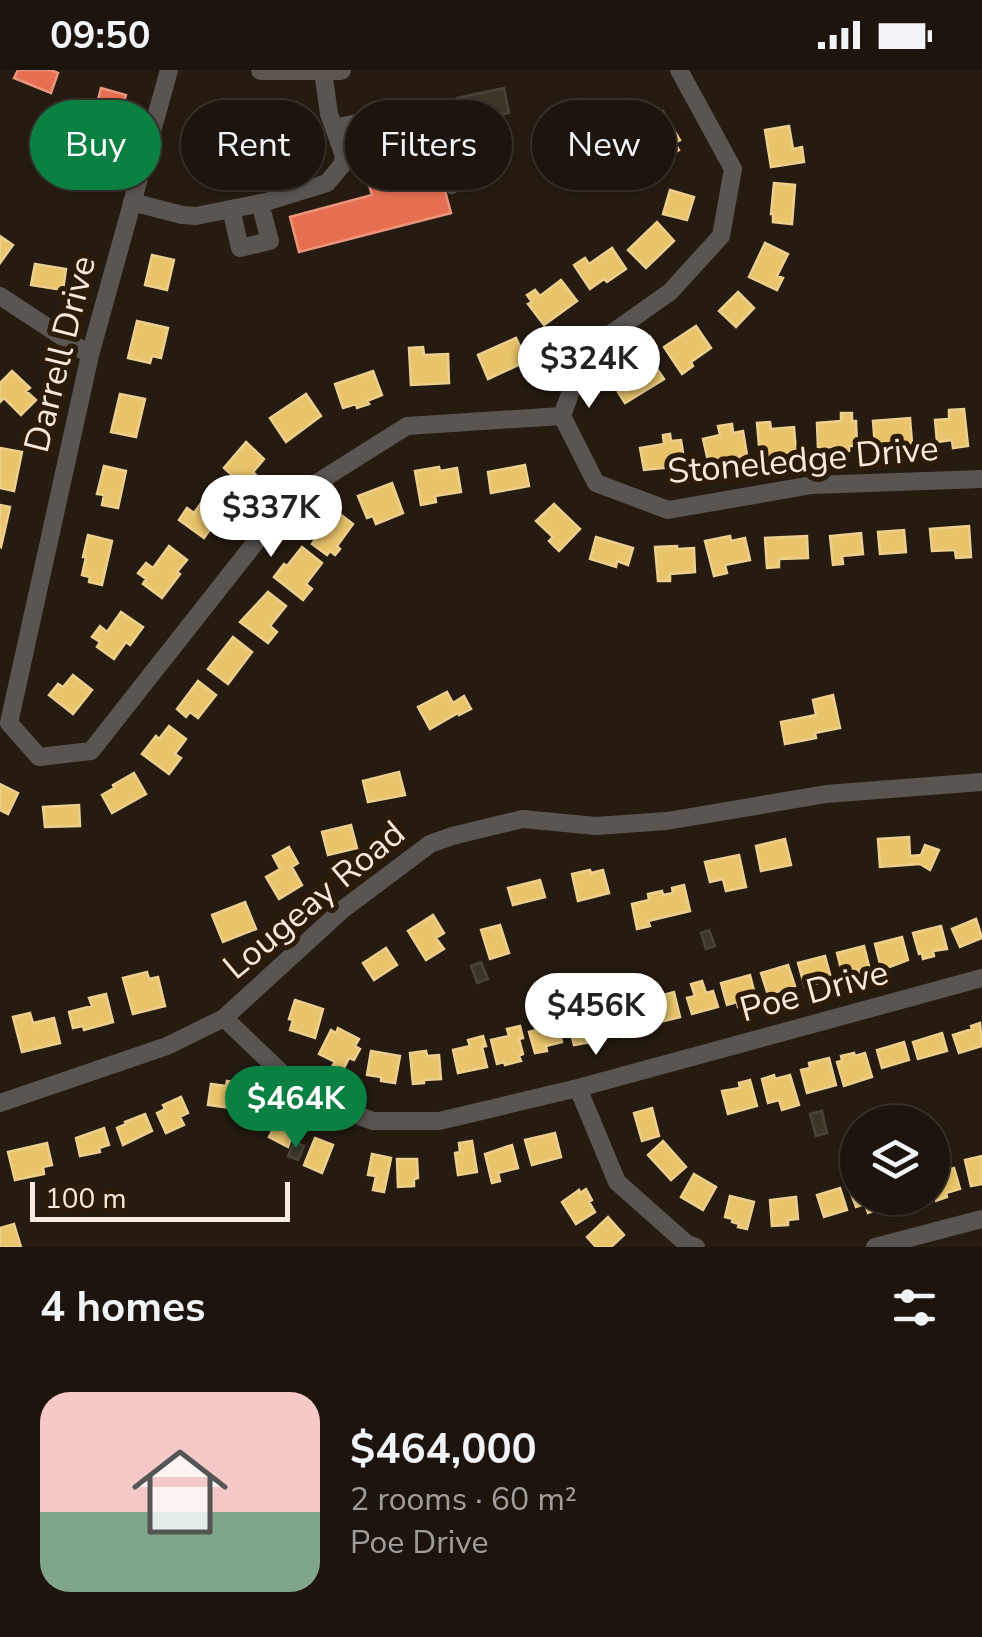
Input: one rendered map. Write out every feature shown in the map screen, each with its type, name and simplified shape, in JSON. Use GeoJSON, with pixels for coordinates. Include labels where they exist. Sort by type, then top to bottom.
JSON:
{"type":"FeatureCollection","features":[{"type":"Feature","properties":{"kind":"main road"},"geometry":{"type":"LineString","coordinates":[[261,70],[342,70]]}},
{"type":"Feature","properties":{"kind":"street","name":"Darrell Drive"},"geometry":{"type":"LineString","coordinates":[[168,70],[90,355],[9,723],[39,756],[90,751],[288,501],[408,426],[562,416]]}},
{"type":"Feature","properties":{"kind":"street"},"geometry":{"type":"LineString","coordinates":[[562,416],[584,352],[670,292],[721,236],[732,169],[680,70]]}},
{"type":"Feature","properties":{"kind":"street"},"geometry":{"type":"LineString","coordinates":[[132,202],[196,216],[328,183],[344,156],[326,102],[323,71]]}},
{"type":"Feature","properties":{"kind":"street"},"geometry":{"type":"LineString","coordinates":[[334,128],[345,126]]}},
{"type":"Feature","properties":{"kind":"street"},"geometry":{"type":"LineString","coordinates":[[232,210],[240,248],[270,241],[260,203]]}},
{"type":"Feature","properties":{"kind":"street"},"geometry":{"type":"LineString","coordinates":[[0,296],[90,355]]}},
{"type":"Feature","properties":{"kind":"street","name":"Stoneledge Drive"},"geometry":{"type":"LineString","coordinates":[[562,416],[596,483],[668,510],[812,486],[982,478]]}},
{"type":"Feature","properties":{"kind":"street","name":"Lougeay Road"},"geometry":{"type":"LineString","coordinates":[[0,1103],[167,1046],[224,1018],[342,910],[430,844],[452,836],[523,819],[596,826],[649,822],[826,794],[982,782]]}},
{"type":"Feature","properties":{"kind":"street","name":"Poe Drive"},"geometry":{"type":"LineString","coordinates":[[224,1018],[307,1097],[374,1121],[439,1121],[578,1088],[982,978]]}},
{"type":"Feature","properties":{"kind":"street"},"geometry":{"type":"LineString","coordinates":[[578,1088],[617,1182],[696,1247]]}},
{"type":"Feature","properties":{"kind":"street"},"geometry":{"type":"LineString","coordinates":[[874,1247],[982,1219]]}},
{"type":"Feature","properties":{"kind":"building: Homes"},"geometry":{"type":"Polygon","coordinates":[[[789,126],[793,149],[802,147],[804,162],[771,167],[765,130],[789,126]]]}},
{"type":"Feature","properties":{"kind":"building: Homes"},"geometry":{"type":"Polygon","coordinates":[[[774,183],[795,185],[792,224],[773,222],[774,183]]]}},
{"type":"Feature","properties":{"kind":"building: Homes"},"geometry":{"type":"Polygon","coordinates":[[[670,190],[694,197],[687,220],[663,214],[670,190]]]}},
{"type":"Feature","properties":{"kind":"building: Homes"},"geometry":{"type":"Polygon","coordinates":[[[657,222],[674,241],[646,268],[628,250],[657,222]]]}},
{"type":"Feature","properties":{"kind":"building: Homes"},"geometry":{"type":"Polygon","coordinates":[[[0,236],[13,245],[0,263],[0,236]]]}},
{"type":"Feature","properties":{"kind":"building: Homes"},"geometry":{"type":"Polygon","coordinates":[[[765,243],[788,254],[777,276],[783,278],[777,290],[749,277],[765,243]]]}},
{"type":"Feature","properties":{"kind":"building: Homes"},"geometry":{"type":"Polygon","coordinates":[[[612,248],[626,269],[590,289],[574,265],[585,258],[589,264],[612,248]]]}},
{"type":"Feature","properties":{"kind":"building: Homes"},"geometry":{"type":"Polygon","coordinates":[[[152,255],[174,260],[167,290],[145,285],[152,255]]]}},
{"type":"Feature","properties":{"kind":"building: Homes"},"geometry":{"type":"Polygon","coordinates":[[[35,264],[66,269],[63,290],[31,285],[35,264]]]}},
{"type":"Feature","properties":{"kind":"building: Homes"},"geometry":{"type":"Polygon","coordinates":[[[561,280],[577,301],[544,325],[528,304],[532,302],[527,295],[535,290],[540,296],[561,280]]]}},
{"type":"Feature","properties":{"kind":"building: Homes"},"geometry":{"type":"Polygon","coordinates":[[[738,292],[754,308],[736,327],[719,311],[738,292]]]}},
{"type":"Feature","properties":{"kind":"building: Homes"},"geometry":{"type":"Polygon","coordinates":[[[137,321],[168,328],[161,358],[152,356],[150,363],[128,358],[137,321]]]}},
{"type":"Feature","properties":{"kind":"building: Homes"},"geometry":{"type":"Polygon","coordinates":[[[696,326],[711,348],[682,374],[664,347],[696,326]]]}},
{"type":"Feature","properties":{"kind":"building: Homes"},"geometry":{"type":"Polygon","coordinates":[[[516,338],[527,361],[488,379],[478,355],[516,338]]]}},
{"type":"Feature","properties":{"kind":"building: Homes"},"geometry":{"type":"Polygon","coordinates":[[[423,347],[424,355],[448,354],[449,383],[411,385],[409,348],[423,347]]]}},
{"type":"Feature","properties":{"kind":"building: Homes"},"geometry":{"type":"Polygon","coordinates":[[[651,360],[664,379],[625,403],[615,377],[651,360]]]}},
{"type":"Feature","properties":{"kind":"building: Homes"},"geometry":{"type":"Polygon","coordinates":[[[12,371],[30,388],[26,391],[36,400],[21,415],[4,398],[0,402],[0,383],[12,371]]]}},
{"type":"Feature","properties":{"kind":"building: Homes"},"geometry":{"type":"Polygon","coordinates":[[[373,371],[382,395],[357,408],[356,404],[343,408],[335,384],[373,371]]]}},
{"type":"Feature","properties":{"kind":"building: Homes"},"geometry":{"type":"Polygon","coordinates":[[[120,394],[145,399],[136,437],[111,432],[120,394]]]}},
{"type":"Feature","properties":{"kind":"building: Homes"},"geometry":{"type":"Polygon","coordinates":[[[306,394],[321,416],[286,442],[270,418],[306,394]]]}},
{"type":"Feature","properties":{"kind":"building: Homes"},"geometry":{"type":"Polygon","coordinates":[[[964,409],[968,446],[953,448],[952,440],[937,442],[935,420],[949,419],[949,410],[964,409]]]}},
{"type":"Feature","properties":{"kind":"building: Homes"},"geometry":{"type":"Polygon","coordinates":[[[841,413],[852,413],[852,421],[856,421],[857,446],[834,452],[834,447],[818,448],[817,423],[841,421],[841,413]]]}},
{"type":"Feature","properties":{"kind":"building: Homes"},"geometry":{"type":"Polygon","coordinates":[[[910,418],[912,443],[888,449],[887,445],[875,446],[873,421],[910,418]]]}},
{"type":"Feature","properties":{"kind":"building: Homes"},"geometry":{"type":"Polygon","coordinates":[[[770,422],[771,429],[794,427],[796,453],[760,457],[757,423],[770,422]]]}},
{"type":"Feature","properties":{"kind":"building: Homes"},"geometry":{"type":"Polygon","coordinates":[[[732,424],[733,433],[743,431],[747,455],[729,463],[728,457],[708,461],[703,439],[720,435],[718,426],[732,424]]]}},
{"type":"Feature","properties":{"kind":"building: Homes"},"geometry":{"type":"Polygon","coordinates":[[[670,434],[671,441],[681,440],[685,466],[644,470],[640,448],[664,444],[663,435],[670,434]]]}},
{"type":"Feature","properties":{"kind":"building: Homes"},"geometry":{"type":"Polygon","coordinates":[[[246,442],[264,459],[245,487],[224,468],[246,442]]]}},
{"type":"Feature","properties":{"kind":"building: Homes"},"geometry":{"type":"Polygon","coordinates":[[[0,448],[22,452],[14,491],[0,488],[0,448]]]}},
{"type":"Feature","properties":{"kind":"building: Homes"},"geometry":{"type":"Polygon","coordinates":[[[525,465],[529,486],[491,493],[488,472],[525,465]]]}},
{"type":"Feature","properties":{"kind":"building: Homes"},"geometry":{"type":"Polygon","coordinates":[[[104,466],[126,471],[118,508],[102,505],[104,495],[97,494],[104,466]]]}},
{"type":"Feature","properties":{"kind":"building: Homes"},"geometry":{"type":"Polygon","coordinates":[[[439,467],[440,471],[457,468],[461,492],[435,496],[436,502],[421,505],[415,471],[439,467]]]}},
{"type":"Feature","properties":{"kind":"building: Homes"},"geometry":{"type":"Polygon","coordinates":[[[392,483],[403,513],[376,524],[373,516],[367,518],[358,496],[392,483]]]}},
{"type":"Feature","properties":{"kind":"building: Homes"},"geometry":{"type":"Polygon","coordinates":[[[209,492],[229,506],[217,532],[211,528],[204,538],[179,520],[187,508],[194,513],[209,492]]]}},
{"type":"Feature","properties":{"kind":"building: Homes"},"geometry":{"type":"Polygon","coordinates":[[[554,504],[580,529],[559,551],[549,541],[553,537],[536,521],[554,504]]]}},
{"type":"Feature","properties":{"kind":"building: Homes"},"geometry":{"type":"Polygon","coordinates":[[[0,505],[10,507],[1,547],[0,546],[0,505]]]}},
{"type":"Feature","properties":{"kind":"building: Homes"},"geometry":{"type":"Polygon","coordinates":[[[332,508],[353,524],[335,555],[330,551],[327,555],[312,544],[316,538],[312,535],[332,508]]]}},
{"type":"Feature","properties":{"kind":"building: Homes"},"geometry":{"type":"Polygon","coordinates":[[[969,526],[971,557],[956,558],[955,550],[932,551],[930,529],[969,526]]]}},
{"type":"Feature","properties":{"kind":"building: Homes"},"geometry":{"type":"Polygon","coordinates":[[[904,530],[906,552],[880,554],[878,532],[904,530]]]}},
{"type":"Feature","properties":{"kind":"building: Homes"},"geometry":{"type":"Polygon","coordinates":[[[861,533],[863,554],[842,556],[843,564],[833,565],[830,536],[861,533]]]}},
{"type":"Feature","properties":{"kind":"building: Homes"},"geometry":{"type":"Polygon","coordinates":[[[88,535],[112,541],[102,585],[89,582],[90,577],[82,575],[88,535]]]}},
{"type":"Feature","properties":{"kind":"building: Homes"},"geometry":{"type":"Polygon","coordinates":[[[730,536],[731,541],[745,538],[750,560],[725,565],[727,573],[714,576],[705,541],[730,536]]]}},
{"type":"Feature","properties":{"kind":"building: Homes"},"geometry":{"type":"Polygon","coordinates":[[[807,536],[808,558],[779,559],[779,567],[767,568],[765,538],[807,536]]]}},
{"type":"Feature","properties":{"kind":"building: Homes"},"geometry":{"type":"Polygon","coordinates":[[[596,537],[633,548],[628,565],[617,561],[616,567],[590,559],[596,537]]]}},
{"type":"Feature","properties":{"kind":"building: Homes"},"geometry":{"type":"Polygon","coordinates":[[[169,546],[187,560],[162,598],[143,584],[146,579],[138,573],[146,563],[153,568],[169,546]]]}},
{"type":"Feature","properties":{"kind":"building: Homes"},"geometry":{"type":"Polygon","coordinates":[[[302,547],[322,563],[306,584],[312,589],[303,600],[274,577],[302,547]]]}},
{"type":"Feature","properties":{"kind":"building: Homes"},"geometry":{"type":"Polygon","coordinates":[[[655,547],[694,548],[695,572],[670,574],[670,581],[658,581],[655,547]]]}},
{"type":"Feature","properties":{"kind":"building: Homes"},"geometry":{"type":"Polygon","coordinates":[[[268,592],[286,606],[270,626],[277,632],[268,643],[240,622],[268,592]]]}},
{"type":"Feature","properties":{"kind":"building: Homes"},"geometry":{"type":"Polygon","coordinates":[[[121,612],[143,627],[114,659],[97,647],[100,642],[92,637],[100,626],[107,632],[121,612]]]}},
{"type":"Feature","properties":{"kind":"building: Homes"},"geometry":{"type":"Polygon","coordinates":[[[233,637],[252,652],[228,684],[208,669],[233,637]]]}},
{"type":"Feature","properties":{"kind":"building: Homes"},"geometry":{"type":"Polygon","coordinates":[[[73,675],[92,690],[73,714],[49,695],[73,675]]]}},
{"type":"Feature","properties":{"kind":"building: Homes"},"geometry":{"type":"Polygon","coordinates":[[[198,681],[216,695],[198,718],[190,712],[186,717],[177,709],[198,681]]]}},
{"type":"Feature","properties":{"kind":"building: Homes"},"geometry":{"type":"Polygon","coordinates":[[[447,692],[453,703],[464,696],[471,709],[430,729],[418,707],[447,692]]]}},
{"type":"Feature","properties":{"kind":"building: Homes"},"geometry":{"type":"Polygon","coordinates":[[[833,695],[840,728],[785,744],[781,722],[816,715],[813,700],[833,695]]]}},
{"type":"Feature","properties":{"kind":"building: Homes"},"geometry":{"type":"Polygon","coordinates":[[[169,726],[186,739],[175,754],[181,758],[169,774],[142,754],[169,726]]]}},
{"type":"Feature","properties":{"kind":"building: Homes"},"geometry":{"type":"Polygon","coordinates":[[[399,772],[405,795],[368,802],[363,781],[399,772]]]}},
{"type":"Feature","properties":{"kind":"building: Homes"},"geometry":{"type":"Polygon","coordinates":[[[134,773],[146,794],[112,813],[102,795],[134,773]]]}},
{"type":"Feature","properties":{"kind":"building: Homes"},"geometry":{"type":"Polygon","coordinates":[[[0,784],[18,793],[8,814],[0,810],[0,784]]]}},
{"type":"Feature","properties":{"kind":"building: Homes"},"geometry":{"type":"Polygon","coordinates":[[[79,805],[80,826],[45,827],[43,807],[79,805]]]}},
{"type":"Feature","properties":{"kind":"building: Homes"},"geometry":{"type":"Polygon","coordinates":[[[351,825],[357,848],[328,855],[322,832],[351,825]]]}},
{"type":"Feature","properties":{"kind":"building: Homes"},"geometry":{"type":"Polygon","coordinates":[[[909,837],[910,856],[921,855],[925,845],[939,850],[930,870],[920,864],[880,867],[878,839],[909,837]]]}},
{"type":"Feature","properties":{"kind":"building: Homes"},"geometry":{"type":"Polygon","coordinates":[[[785,839],[791,865],[761,871],[756,846],[785,839]]]}},
{"type":"Feature","properties":{"kind":"building: Homes"},"geometry":{"type":"Polygon","coordinates":[[[289,847],[298,863],[292,867],[302,885],[279,899],[266,877],[280,869],[273,856],[289,847]]]}},
{"type":"Feature","properties":{"kind":"building: Homes"},"geometry":{"type":"Polygon","coordinates":[[[739,855],[746,887],[726,891],[723,879],[710,882],[705,862],[739,855]]]}},
{"type":"Feature","properties":{"kind":"building: Homes"},"geometry":{"type":"Polygon","coordinates":[[[603,870],[609,893],[578,901],[572,874],[603,870]]]}},
{"type":"Feature","properties":{"kind":"building: Homes"},"geometry":{"type":"Polygon","coordinates":[[[540,880],[545,897],[513,905],[508,888],[540,880]]]}},
{"type":"Feature","properties":{"kind":"building: Homes"},"geometry":{"type":"Polygon","coordinates":[[[684,885],[690,911],[648,921],[650,926],[637,929],[632,904],[649,900],[648,894],[673,893],[672,888],[684,885]]]}},
{"type":"Feature","properties":{"kind":"building: Homes"},"geometry":{"type":"Polygon","coordinates":[[[245,902],[256,929],[223,942],[212,915],[245,902]]]}},
{"type":"Feature","properties":{"kind":"building: Homes"},"geometry":{"type":"Polygon","coordinates":[[[433,915],[444,933],[436,938],[444,949],[426,960],[408,931],[433,915]]]}},
{"type":"Feature","properties":{"kind":"building: Homes"},"geometry":{"type":"Polygon","coordinates":[[[976,919],[982,938],[960,947],[952,929],[976,919]]]}},
{"type":"Feature","properties":{"kind":"building: Homes"},"geometry":{"type":"Polygon","coordinates":[[[500,925],[509,953],[490,959],[481,930],[500,925]]]}},
{"type":"Feature","properties":{"kind":"building: Homes"},"geometry":{"type":"Polygon","coordinates":[[[941,926],[947,949],[933,951],[934,956],[923,959],[913,933],[941,926]]]}},
{"type":"Feature","properties":{"kind":"building: Homes"},"geometry":{"type":"Polygon","coordinates":[[[902,937],[908,960],[884,969],[875,944],[902,937]]]}},
{"type":"Feature","properties":{"kind":"building: Homes"},"geometry":{"type":"Polygon","coordinates":[[[864,946],[870,970],[842,973],[837,953],[864,946]]]}},
{"type":"Feature","properties":{"kind":"building: Homes"},"geometry":{"type":"Polygon","coordinates":[[[386,948],[397,965],[374,980],[363,963],[386,948]]]}},
{"type":"Feature","properties":{"kind":"building: Homes"},"geometry":{"type":"Polygon","coordinates":[[[825,956],[831,978],[805,988],[798,963],[825,956]]]}},
{"type":"Feature","properties":{"kind":"building: Homes"},"geometry":{"type":"Polygon","coordinates":[[[788,965],[795,986],[768,995],[761,973],[788,965]]]}},
{"type":"Feature","properties":{"kind":"building: Homes"},"geometry":{"type":"Polygon","coordinates":[[[147,972],[149,979],[158,977],[165,1006],[133,1014],[123,978],[147,972]]]}},
{"type":"Feature","properties":{"kind":"building: Homes"},"geometry":{"type":"Polygon","coordinates":[[[750,975],[757,1002],[738,1007],[737,1002],[727,1005],[721,983],[750,975]]]}},
{"type":"Feature","properties":{"kind":"building: Homes"},"geometry":{"type":"Polygon","coordinates":[[[702,981],[706,993],[713,991],[718,1007],[692,1014],[687,998],[695,996],[691,984],[702,981]]]}},
{"type":"Feature","properties":{"kind":"building: Homes"},"geometry":{"type":"Polygon","coordinates":[[[674,992],[680,1017],[652,1024],[648,1009],[658,1007],[656,997],[674,992]]]}},
{"type":"Feature","properties":{"kind":"building: Homes"},"geometry":{"type":"Polygon","coordinates":[[[106,994],[113,1022],[84,1030],[83,1026],[73,1028],[69,1012],[92,1006],[89,998],[106,994]]]}},
{"type":"Feature","properties":{"kind":"building: Homes"},"geometry":{"type":"Polygon","coordinates":[[[632,995],[642,1032],[624,1037],[622,1032],[613,1034],[605,1002],[632,995]]]}},
{"type":"Feature","properties":{"kind":"building: Homes"},"geometry":{"type":"Polygon","coordinates":[[[593,998],[603,1040],[574,1045],[568,1021],[584,1018],[583,1013],[576,1015],[573,1003],[593,998]]]}},
{"type":"Feature","properties":{"kind":"building: Homes"},"geometry":{"type":"Polygon","coordinates":[[[295,1000],[323,1009],[315,1038],[290,1030],[295,1000]]]}},
{"type":"Feature","properties":{"kind":"building: Homes"},"geometry":{"type":"Polygon","coordinates":[[[554,1009],[562,1042],[535,1053],[529,1032],[544,1028],[540,1013],[554,1009]]]}},
{"type":"Feature","properties":{"kind":"building: Homes"},"geometry":{"type":"Polygon","coordinates":[[[30,1013],[33,1023],[54,1018],[60,1043],[22,1052],[13,1017],[30,1013]]]}},
{"type":"Feature","properties":{"kind":"building: Homes"},"geometry":{"type":"Polygon","coordinates":[[[980,1023],[982,1046],[959,1053],[953,1035],[980,1023]]]}},
{"type":"Feature","properties":{"kind":"building: Homes"},"geometry":{"type":"Polygon","coordinates":[[[520,1026],[521,1061],[497,1064],[491,1040],[509,1036],[507,1029],[520,1026]]]}},
{"type":"Feature","properties":{"kind":"building: Homes"},"geometry":{"type":"Polygon","coordinates":[[[338,1028],[359,1039],[355,1046],[360,1049],[343,1070],[319,1054],[331,1030],[336,1033],[338,1028]]]}},
{"type":"Feature","properties":{"kind":"building: Homes"},"geometry":{"type":"Polygon","coordinates":[[[942,1033],[947,1051],[918,1059],[913,1042],[942,1033]]]}},
{"type":"Feature","properties":{"kind":"building: Homes"},"geometry":{"type":"Polygon","coordinates":[[[483,1036],[487,1067],[458,1073],[453,1050],[470,1046],[468,1040],[483,1036]]]}},
{"type":"Feature","properties":{"kind":"building: Homes"},"geometry":{"type":"Polygon","coordinates":[[[904,1042],[909,1060],[882,1068],[877,1050],[904,1042]]]}},
{"type":"Feature","properties":{"kind":"building: Homes"},"geometry":{"type":"Polygon","coordinates":[[[371,1051],[400,1056],[395,1083],[367,1075],[371,1051]]]}},
{"type":"Feature","properties":{"kind":"building: Homes"},"geometry":{"type":"Polygon","coordinates":[[[426,1051],[427,1056],[439,1055],[441,1079],[413,1084],[410,1053],[426,1051]]]}},
{"type":"Feature","properties":{"kind":"building: Homes"},"geometry":{"type":"Polygon","coordinates":[[[865,1053],[872,1077],[844,1086],[837,1062],[842,1061],[841,1056],[865,1053]]]}},
{"type":"Feature","properties":{"kind":"building: Homes"},"geometry":{"type":"Polygon","coordinates":[[[829,1058],[836,1085],[807,1093],[801,1070],[810,1068],[809,1063],[829,1058]]]}},
{"type":"Feature","properties":{"kind":"building: Homes"},"geometry":{"type":"Polygon","coordinates":[[[774,1075],[775,1079],[790,1075],[799,1105],[782,1110],[779,1100],[768,1103],[762,1079],[774,1075]]]}},
{"type":"Feature","properties":{"kind":"building: Homes"},"geometry":{"type":"Polygon","coordinates":[[[750,1080],[757,1106],[728,1114],[722,1091],[740,1088],[739,1083],[750,1080]]]}},
{"type":"Feature","properties":{"kind":"building: Homes"},"geometry":{"type":"Polygon","coordinates":[[[227,1081],[242,1083],[239,1109],[208,1105],[211,1084],[226,1086],[227,1081]]]}},
{"type":"Feature","properties":{"kind":"building: Homes"},"geometry":{"type":"Polygon","coordinates":[[[181,1097],[188,1113],[180,1117],[184,1125],[166,1133],[157,1113],[165,1109],[163,1105],[181,1097]]]}},
{"type":"Feature","properties":{"kind":"building: Homes"},"geometry":{"type":"Polygon","coordinates":[[[652,1108],[659,1136],[642,1141],[634,1113],[652,1108]]]}},
{"type":"Feature","properties":{"kind":"building: Homes"},"geometry":{"type":"Polygon","coordinates":[[[145,1114],[152,1131],[123,1145],[117,1128],[145,1114]]]}},
{"type":"Feature","properties":{"kind":"building: Homes"},"geometry":{"type":"Polygon","coordinates":[[[279,1118],[295,1127],[288,1147],[269,1137],[279,1118]]]}},
{"type":"Feature","properties":{"kind":"building: Homes"},"geometry":{"type":"Polygon","coordinates":[[[104,1128],[109,1145],[99,1148],[100,1152],[80,1156],[76,1138],[104,1128]]]}},
{"type":"Feature","properties":{"kind":"building: Homes"},"geometry":{"type":"Polygon","coordinates":[[[555,1133],[561,1157],[532,1165],[525,1140],[555,1133]]]}},
{"type":"Feature","properties":{"kind":"building: Homes"},"geometry":{"type":"Polygon","coordinates":[[[315,1138],[333,1145],[322,1173],[304,1165],[315,1138]]]}},
{"type":"Feature","properties":{"kind":"building: Homes"},"geometry":{"type":"Polygon","coordinates":[[[472,1141],[477,1172],[458,1175],[455,1153],[460,1152],[459,1143],[472,1141]]]}},
{"type":"Feature","properties":{"kind":"building: Homes"},"geometry":{"type":"Polygon","coordinates":[[[663,1141],[686,1167],[671,1180],[648,1155],[663,1141]]]}},
{"type":"Feature","properties":{"kind":"building: Homes"},"geometry":{"type":"Polygon","coordinates":[[[47,1143],[52,1165],[43,1167],[44,1174],[15,1180],[8,1152],[47,1143]]]}},
{"type":"Feature","properties":{"kind":"building: Homes"},"geometry":{"type":"Polygon","coordinates":[[[512,1145],[518,1168],[498,1173],[500,1181],[492,1183],[485,1154],[512,1145]]]}},
{"type":"Feature","properties":{"kind":"building: Homes"},"geometry":{"type":"Polygon","coordinates":[[[372,1154],[391,1158],[384,1192],[373,1190],[376,1176],[368,1175],[372,1154]]]}},
{"type":"Feature","properties":{"kind":"building: Homes"},"geometry":{"type":"Polygon","coordinates":[[[982,1156],[982,1184],[971,1186],[965,1160],[982,1156]]]}},
{"type":"Feature","properties":{"kind":"building: Homes"},"geometry":{"type":"Polygon","coordinates":[[[397,1159],[417,1159],[418,1178],[414,1179],[414,1186],[398,1187],[397,1159]]]}},
{"type":"Feature","properties":{"kind":"building: Homes"},"geometry":{"type":"Polygon","coordinates":[[[954,1168],[960,1189],[950,1192],[950,1169],[954,1168]]]}},
{"type":"Feature","properties":{"kind":"building: Homes"},"geometry":{"type":"Polygon","coordinates":[[[694,1174],[716,1187],[703,1210],[681,1197],[694,1174]]]}},
{"type":"Feature","properties":{"kind":"building: Homes"},"geometry":{"type":"Polygon","coordinates":[[[840,1188],[840,1212],[824,1217],[817,1195],[840,1188]]]}},
{"type":"Feature","properties":{"kind":"building: Homes"},"geometry":{"type":"Polygon","coordinates":[[[586,1189],[595,1212],[576,1224],[562,1202],[586,1189]]]}},
{"type":"Feature","properties":{"kind":"building: Homes"},"geometry":{"type":"Polygon","coordinates":[[[730,1196],[754,1202],[747,1229],[725,1217],[730,1196]]]}},
{"type":"Feature","properties":{"kind":"building: Homes"},"geometry":{"type":"Polygon","coordinates":[[[796,1197],[798,1219],[788,1220],[788,1225],[772,1226],[770,1200],[796,1197]]]}},
{"type":"Feature","properties":{"kind":"building: Homes"},"geometry":{"type":"Polygon","coordinates":[[[608,1217],[624,1235],[611,1247],[596,1247],[587,1237],[608,1217]]]}},
{"type":"Feature","properties":{"kind":"building: Homes"},"geometry":{"type":"Polygon","coordinates":[[[14,1224],[21,1247],[0,1247],[0,1228],[14,1224]]]}},
{"type":"Feature","properties":{"kind":"building: Shops"},"geometry":{"type":"Polygon","coordinates":[[[18,70],[58,73],[51,93],[14,78],[18,70]]]}},
{"type":"Feature","properties":{"kind":"building: Shops"},"geometry":{"type":"Polygon","coordinates":[[[101,88],[126,95],[124,100],[98,100],[101,88]]]}},
{"type":"Feature","properties":{"kind":"building: Shops"},"geometry":{"type":"Polygon","coordinates":[[[370,190],[445,190],[451,213],[299,252],[290,217],[372,195],[370,190]]]}},
{"type":"Feature","properties":{"kind":"building: Other"},"geometry":{"type":"Polygon","coordinates":[[[504,88],[506,100],[457,100],[504,88]]]}},
{"type":"Feature","properties":{"kind":"building: Other"},"geometry":{"type":"Polygon","coordinates":[[[709,930],[715,946],[706,949],[701,933],[709,930]]]}},
{"type":"Feature","properties":{"kind":"building: Other"},"geometry":{"type":"Polygon","coordinates":[[[481,962],[488,979],[477,983],[471,966],[481,962]]]}},
{"type":"Feature","properties":{"kind":"building: Other"},"geometry":{"type":"Polygon","coordinates":[[[822,1111],[827,1133],[816,1136],[810,1114],[822,1111]]]}},
{"type":"Feature","properties":{"kind":"building: Other"},"geometry":{"type":"Polygon","coordinates":[[[294,1142],[304,1146],[298,1160],[288,1156],[294,1142]]]}}]}
